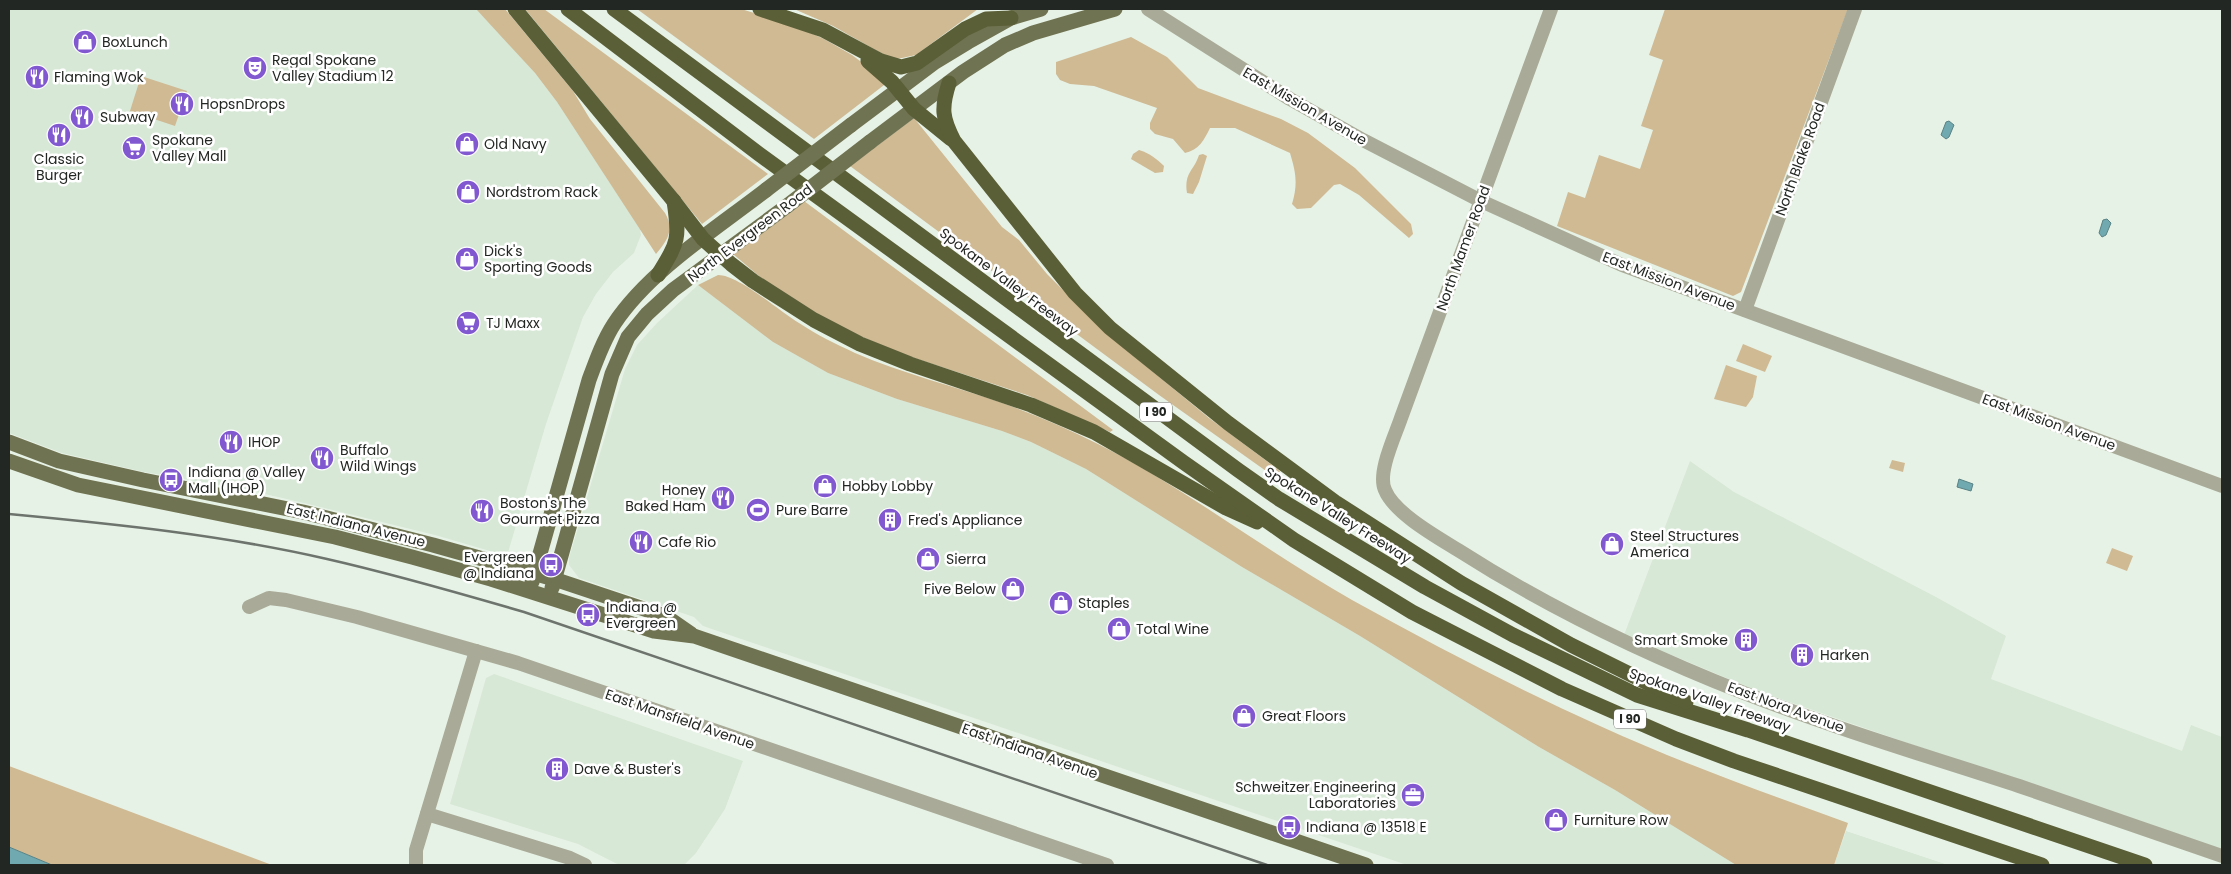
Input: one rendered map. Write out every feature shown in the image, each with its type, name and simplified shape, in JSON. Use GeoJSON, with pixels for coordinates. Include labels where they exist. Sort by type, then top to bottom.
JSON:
{"type":"FeatureCollection","features":[{"type":"Feature","properties":{"kind":"highway"},"geometry":{"type":"LineString","coordinates":[[515,9],[674,200],[703,239],[720,255],[768,290],[814,320],[860,344],[910,364],[1031,405],[1094,432],[1226,508],[1294,540]]}},
{"type":"Feature","properties":{"kind":"highway","name":"I 90"},"geometry":{"type":"LineString","coordinates":[[568,9],[760,154],[1183,462],[1294,540],[1412,612],[1472,645],[1562,689],[1627,718],[1734,761],[2042,865]]}},
{"type":"Feature","properties":{"kind":"highway","name":"Spokane Valley Freeway"},"geometry":{"type":"LineString","coordinates":[[614,9],[1165,418],[1279,499],[1425,587],[1577,667],[1637,695],[1748,730],[2145,865]]}},
{"type":"Feature","properties":{"kind":"highway"},"geometry":{"type":"LineString","coordinates":[[760,9],[823,30],[880,61],[901,67],[917,63],[965,29],[986,19],[1012,18]]}},
{"type":"Feature","properties":{"kind":"highway"},"geometry":{"type":"LineString","coordinates":[[843,41],[884,74],[914,109],[954,141]]}},
{"type":"Feature","properties":{"kind":"highway"},"geometry":{"type":"LineString","coordinates":[[949,83],[943,113],[954,141],[1075,293],[1103,321],[1177,383],[1266,453],[1401,546],[1513,614],[1659,690],[1748,730]]}},
{"type":"Feature","properties":{"kind":"highway"},"geometry":{"type":"LineString","coordinates":[[658,275],[674,249],[678,237],[674,200]]}},
{"type":"Feature","properties":{"kind":"main road","name":"North Evergreen Road"},"geometry":{"type":"LineString","coordinates":[[530,591],[589,380],[600,351],[622,312],[645,286],[703,239],[935,62],[1012,18],[1041,9]]}},
{"type":"Feature","properties":{"kind":"main road","name":"North Evergreen Road"},"geometry":{"type":"LineString","coordinates":[[549,597],[612,374],[628,337],[647,314],[673,290],[949,83],[1005,45],[1033,33],[1114,9]]}},
{"type":"Feature","properties":{"kind":"main road","name":"East Indiana Avenue"},"geometry":{"type":"LineString","coordinates":[[9,442],[59,461],[303,512],[433,545],[554,579],[665,616],[694,636]]}},
{"type":"Feature","properties":{"kind":"main road","name":"East Indiana Avenue"},"geometry":{"type":"LineString","coordinates":[[9,461],[78,485],[335,538],[412,557],[530,591],[654,631],[694,636],[1366,865]]}},
{"type":"Feature","properties":{"kind":"street","name":"East Mission Avenue"},"geometry":{"type":"LineString","coordinates":[[1148,9],[1298,104],[1421,172],[1622,265],[2222,486]]}},
{"type":"Feature","properties":{"kind":"street","name":"North Mamer Road"},"geometry":{"type":"LineString","coordinates":[[1384,490],[1383,475],[1401,418],[1551,9]]}},
{"type":"Feature","properties":{"kind":"street","name":"North Blake Road"},"geometry":{"type":"LineString","coordinates":[[1745,310],[1855,9]]}},
{"type":"Feature","properties":{"kind":"street","name":"East Nora Avenue"},"geometry":{"type":"LineString","coordinates":[[1384,490],[1400,509],[1422,526],[1497,573],[1570,614],[1688,670],[1819,720],[2222,856]]}},
{"type":"Feature","properties":{"kind":"street","name":"East Mansfield Avenue"},"geometry":{"type":"LineString","coordinates":[[249,607],[269,598],[286,600],[358,617],[518,663],[1107,865]]}},
{"type":"Feature","properties":{"kind":"street"},"geometry":{"type":"LineString","coordinates":[[416,865],[416,850],[476,651]]}},
{"type":"Feature","properties":{"kind":"street"},"geometry":{"type":"LineString","coordinates":[[427,814],[570,858],[585,865]]}},
{"type":"Feature","properties":{"kind":"shaded area"},"geometry":{"type":"Polygon","coordinates":[[[9,9],[476,9],[501,35],[535,73],[557,102],[640,229],[641,235],[634,253],[613,272],[596,294],[583,317],[546,424],[507,556],[435,535],[304,503],[243,489],[144,472],[62,453],[9,433],[9,9]]]}},
{"type":"Feature","properties":{"kind":"shaded area"},"geometry":{"type":"Polygon","coordinates":[[[476,9],[505,9],[573,91],[590,119],[665,213],[669,225],[668,235],[656,254],[557,102],[535,73],[476,9]]]}},
{"type":"Feature","properties":{"kind":"shaded area"},"geometry":{"type":"Polygon","coordinates":[[[525,9],[544,9],[768,174],[702,224],[525,9]]]}},
{"type":"Feature","properties":{"kind":"shaded area"},"geometry":{"type":"Polygon","coordinates":[[[637,9],[741,9],[791,24],[824,39],[852,55],[888,82],[814,139],[637,9]]]}},
{"type":"Feature","properties":{"kind":"shaded area"},"geometry":{"type":"Polygon","coordinates":[[[794,9],[978,9],[916,55],[897,59],[888,57],[833,26],[794,9]]]}},
{"type":"Feature","properties":{"kind":"shaded area"},"geometry":{"type":"Polygon","coordinates":[[[1665,9],[1848,9],[1741,292],[1733,296],[1557,226],[1568,192],[1585,198],[1599,155],[1640,169],[1653,130],[1641,126],[1663,60],[1649,55],[1665,9]]]}},
{"type":"Feature","properties":{"kind":"shaded area"},"geometry":{"type":"Polygon","coordinates":[[[1131,37],[1167,57],[1198,88],[1281,119],[1308,133],[1355,168],[1411,224],[1413,234],[1409,238],[1359,195],[1340,184],[1334,185],[1311,208],[1297,209],[1292,204],[1296,178],[1290,153],[1235,128],[1210,128],[1194,150],[1185,153],[1173,139],[1155,134],[1150,129],[1150,123],[1157,108],[1094,86],[1070,84],[1060,80],[1056,74],[1056,62],[1131,37]]]}},
{"type":"Feature","properties":{"kind":"shaded area"},"geometry":{"type":"Polygon","coordinates":[[[141,76],[187,91],[175,126],[130,111],[141,76]]]}},
{"type":"Feature","properties":{"kind":"shaded area"},"geometry":{"type":"Polygon","coordinates":[[[914,118],[1002,227],[1019,240],[1047,274],[1107,334],[1209,418],[1280,471],[1276,478],[1159,395],[850,166],[914,118]]]}},
{"type":"Feature","properties":{"kind":"shaded area"},"geometry":{"type":"Polygon","coordinates":[[[1139,150],[1161,163],[1164,166],[1163,172],[1155,173],[1131,159],[1133,154],[1139,150]]]}},
{"type":"Feature","properties":{"kind":"shaded area"},"geometry":{"type":"Polygon","coordinates":[[[1199,155],[1207,156],[1199,182],[1193,194],[1187,193],[1188,176],[1199,155]]]}},
{"type":"Feature","properties":{"kind":"shaded area"},"geometry":{"type":"Polygon","coordinates":[[[804,201],[1113,430],[1110,432],[1027,395],[899,353],[835,325],[765,281],[733,254],[804,201]]]}},
{"type":"Feature","properties":{"kind":"shaded area"},"geometry":{"type":"Polygon","coordinates":[[[718,275],[748,287],[791,318],[855,353],[1017,408],[1098,444],[1163,480],[1352,600],[1444,650],[1537,697],[1661,753],[1848,823],[1834,865],[1736,865],[1615,790],[1539,747],[1360,636],[1242,567],[1086,469],[1031,442],[1002,431],[897,399],[828,373],[773,342],[698,285],[718,275]]]}},
{"type":"Feature","properties":{"kind":"shaded area"},"geometry":{"type":"Polygon","coordinates":[[[698,285],[773,342],[828,373],[897,399],[1002,431],[1031,442],[1086,469],[1242,567],[1360,636],[1539,747],[1615,790],[1736,865],[1407,865],[703,626],[694,617],[579,578],[569,565],[569,558],[625,369],[637,345],[657,323],[698,285]]]}},
{"type":"Feature","properties":{"kind":"shaded area"},"geometry":{"type":"Polygon","coordinates":[[[1743,344],[1772,356],[1765,372],[1736,361],[1743,344]]]}},
{"type":"Feature","properties":{"kind":"shaded area"},"geometry":{"type":"Polygon","coordinates":[[[1726,365],[1757,376],[1753,397],[1746,407],[1714,399],[1726,365]]]}},
{"type":"Feature","properties":{"kind":"shaded area"},"geometry":{"type":"Polygon","coordinates":[[[1892,460],[1905,463],[1903,472],[1889,468],[1892,460]]]}},
{"type":"Feature","properties":{"kind":"shaded area"},"geometry":{"type":"Polygon","coordinates":[[[1690,461],[1734,492],[1936,597],[2006,636],[1991,679],[2182,751],[2191,725],[2222,737],[2222,852],[1755,690],[1624,635],[1690,461]]]}},
{"type":"Feature","properties":{"kind":"shaded area"},"geometry":{"type":"Polygon","coordinates":[[[2112,548],[2133,556],[2127,571],[2106,563],[2112,548]]]}},
{"type":"Feature","properties":{"kind":"shaded area"},"geometry":{"type":"Polygon","coordinates":[[[494,674],[743,761],[725,809],[696,853],[684,865],[619,865],[578,844],[450,804],[486,678],[494,674]]]}},
{"type":"Feature","properties":{"kind":"shaded area"},"geometry":{"type":"Polygon","coordinates":[[[9,766],[272,865],[52,865],[9,847],[9,766]]]}},
{"type":"Feature","properties":{"kind":"shaded area"},"geometry":{"type":"Polygon","coordinates":[[[1846,831],[1948,865],[1834,865],[1846,831]]]}},
{"type":"Feature","properties":{"kind":"water"},"geometry":{"type":"Polygon","coordinates":[[[1949,121],[1954,125],[1949,137],[1946,139],[1941,135],[1946,122],[1949,121]]]}},
{"type":"Feature","properties":{"kind":"water"},"geometry":{"type":"Polygon","coordinates":[[[2107,219],[2111,223],[2106,235],[2102,237],[2099,233],[2103,220],[2107,219]]]}},
{"type":"Feature","properties":{"kind":"water"},"geometry":{"type":"Polygon","coordinates":[[[1959,479],[1973,484],[1971,491],[1957,487],[1959,479]]]}},
{"type":"Feature","properties":{"kind":"water"},"geometry":{"type":"Polygon","coordinates":[[[9,847],[52,865],[9,865],[9,847]]]}},
{"type":"Feature","properties":{"kind":"railway"},"geometry":{"type":"LineString","coordinates":[[9,514],[129,526],[248,543],[401,577],[524,612],[1267,865]]}},
{"type":"Feature","properties":{"kind":"place","name":"BoxLunch"},"geometry":{"type":"Point","coordinates":[85,42]}},
{"type":"Feature","properties":{"kind":"place","name":"Regal Spokane Valley Stadium 12"},"geometry":{"type":"Point","coordinates":[255,68]}},
{"type":"Feature","properties":{"kind":"place","name":"Flaming Wok"},"geometry":{"type":"Point","coordinates":[37,77]}},
{"type":"Feature","properties":{"kind":"place","name":"HopsnDrops"},"geometry":{"type":"Point","coordinates":[182,104]}},
{"type":"Feature","properties":{"kind":"place","name":"Subway"},"geometry":{"type":"Point","coordinates":[82,117]}},
{"type":"Feature","properties":{"kind":"place","name":"Classic Burger"},"geometry":{"type":"Point","coordinates":[59,135]}},
{"type":"Feature","properties":{"kind":"place","name":"Old Navy"},"geometry":{"type":"Point","coordinates":[467,144]}},
{"type":"Feature","properties":{"kind":"place","name":"Spokane Valley Mall"},"geometry":{"type":"Point","coordinates":[134,148]}},
{"type":"Feature","properties":{"kind":"place","name":"Nordstrom Rack"},"geometry":{"type":"Point","coordinates":[468,192]}},
{"type":"Feature","properties":{"kind":"place","name":"Dick's Sporting Goods"},"geometry":{"type":"Point","coordinates":[467,259]}},
{"type":"Feature","properties":{"kind":"place","name":"TJ Maxx"},"geometry":{"type":"Point","coordinates":[468,323]}},
{"type":"Feature","properties":{"kind":"place","name":"IHOP"},"geometry":{"type":"Point","coordinates":[231,442]}},
{"type":"Feature","properties":{"kind":"place","name":"Buffalo Wild Wings"},"geometry":{"type":"Point","coordinates":[322,458]}},
{"type":"Feature","properties":{"kind":"place","name":"Indiana @ Valley Mall (IHOP)"},"geometry":{"type":"Point","coordinates":[171,480]}},
{"type":"Feature","properties":{"kind":"place","name":"Hobby Lobby"},"geometry":{"type":"Point","coordinates":[825,486]}},
{"type":"Feature","properties":{"kind":"place","name":"Honey Baked Ham"},"geometry":{"type":"Point","coordinates":[723,498]}},
{"type":"Feature","properties":{"kind":"place","name":"Pure Barre"},"geometry":{"type":"Point","coordinates":[758,510]}},
{"type":"Feature","properties":{"kind":"place","name":"Boston's The Gourmet Pizza"},"geometry":{"type":"Point","coordinates":[482,511]}},
{"type":"Feature","properties":{"kind":"place","name":"Fred's Appliance"},"geometry":{"type":"Point","coordinates":[890,520]}},
{"type":"Feature","properties":{"kind":"place","name":"Cafe Rio"},"geometry":{"type":"Point","coordinates":[641,542]}},
{"type":"Feature","properties":{"kind":"place","name":"Steel Structures America"},"geometry":{"type":"Point","coordinates":[1612,544]}},
{"type":"Feature","properties":{"kind":"place","name":"Sierra"},"geometry":{"type":"Point","coordinates":[928,559]}},
{"type":"Feature","properties":{"kind":"place","name":"Evergreen @ Indiana"},"geometry":{"type":"Point","coordinates":[551,565]}},
{"type":"Feature","properties":{"kind":"place","name":"Five Below"},"geometry":{"type":"Point","coordinates":[1013,589]}},
{"type":"Feature","properties":{"kind":"place","name":"Staples"},"geometry":{"type":"Point","coordinates":[1061,603]}},
{"type":"Feature","properties":{"kind":"place","name":"Indiana @ Evergreen"},"geometry":{"type":"Point","coordinates":[588,615]}},
{"type":"Feature","properties":{"kind":"place","name":"Total Wine"},"geometry":{"type":"Point","coordinates":[1119,629]}},
{"type":"Feature","properties":{"kind":"place","name":"Smart Smoke"},"geometry":{"type":"Point","coordinates":[1746,640]}},
{"type":"Feature","properties":{"kind":"place","name":"Harken"},"geometry":{"type":"Point","coordinates":[1802,655]}},
{"type":"Feature","properties":{"kind":"place","name":"Great Floors"},"geometry":{"type":"Point","coordinates":[1244,716]}},
{"type":"Feature","properties":{"kind":"place","name":"Dave & Buster's"},"geometry":{"type":"Point","coordinates":[557,769]}},
{"type":"Feature","properties":{"kind":"place","name":"Schweitzer Engineering Laboratories"},"geometry":{"type":"Point","coordinates":[1413,795]}},
{"type":"Feature","properties":{"kind":"place","name":"Furniture Row"},"geometry":{"type":"Point","coordinates":[1556,820]}},
{"type":"Feature","properties":{"kind":"place","name":"Indiana @ 13518 E"},"geometry":{"type":"Point","coordinates":[1289,827]}}]}
